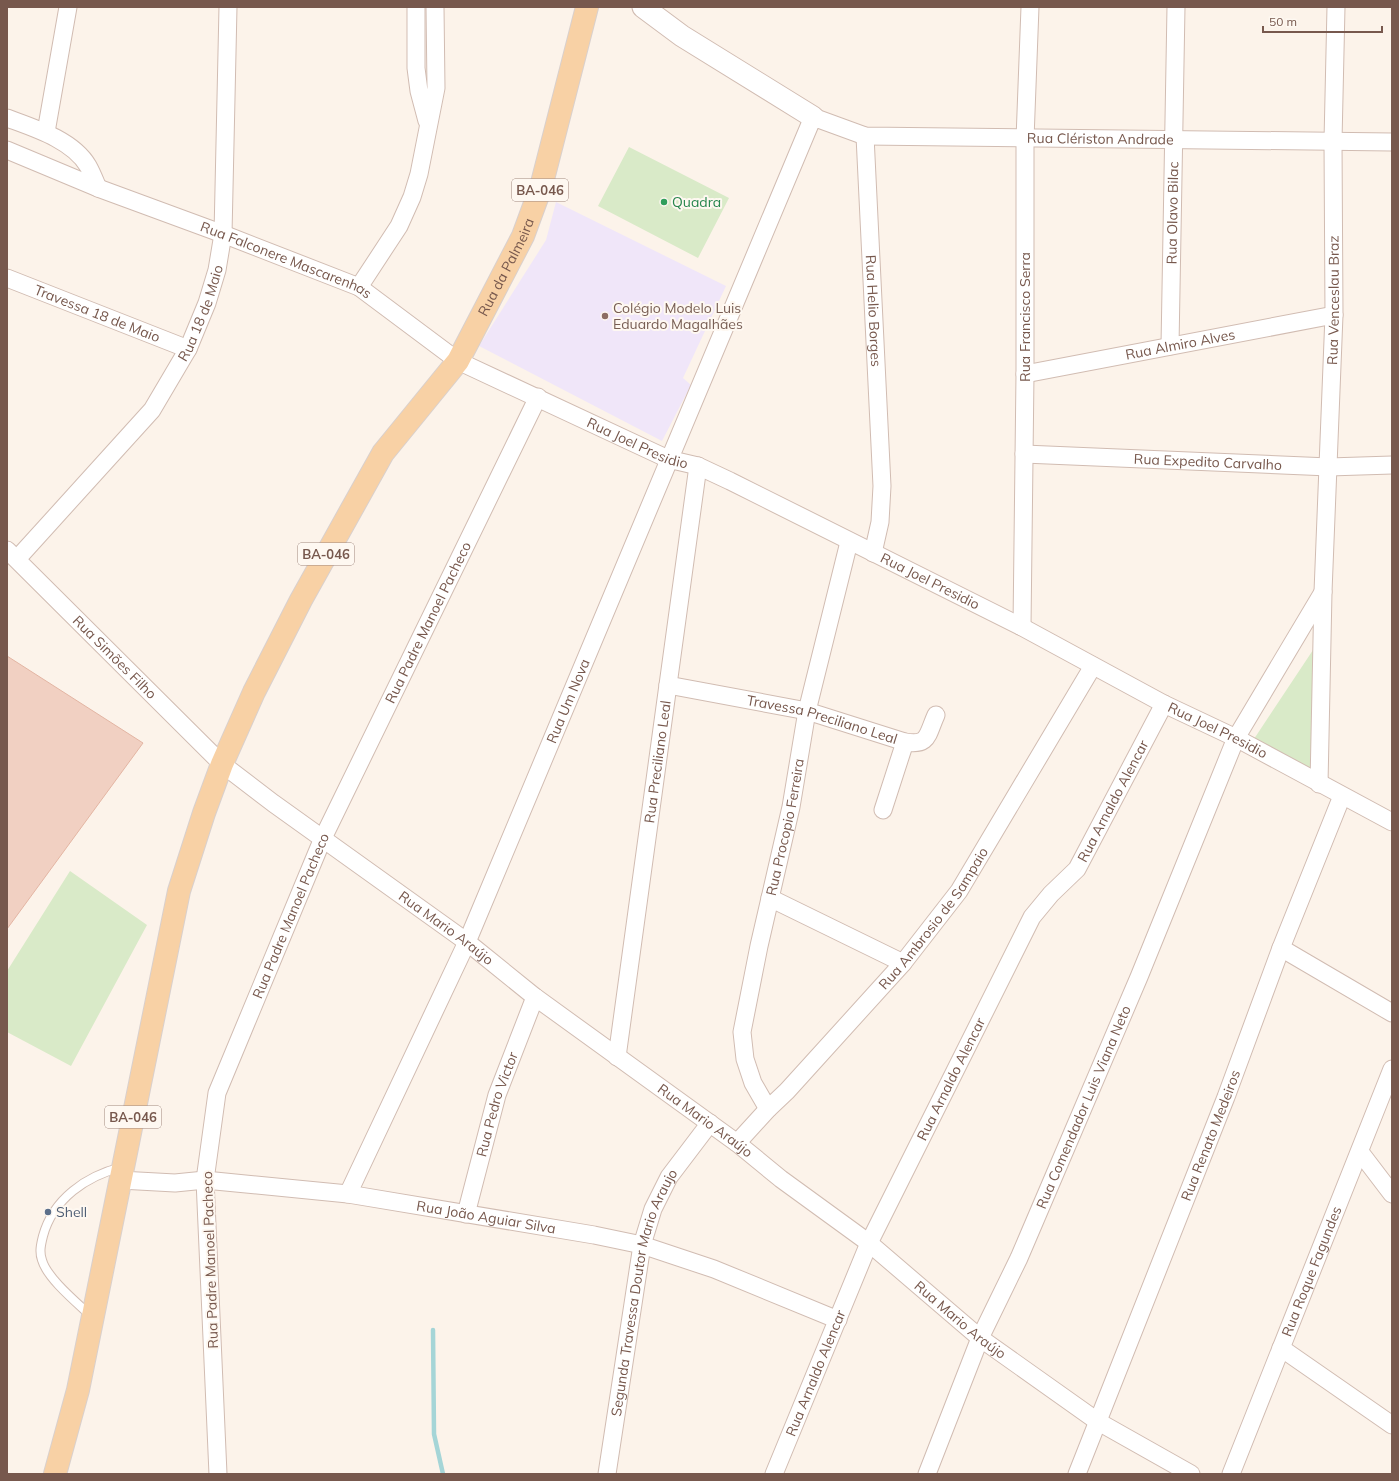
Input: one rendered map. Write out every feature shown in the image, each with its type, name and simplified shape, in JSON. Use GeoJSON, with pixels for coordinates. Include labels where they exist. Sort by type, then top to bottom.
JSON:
{"type":"FeatureCollection","features":[{"type":"Feature","properties":{"kind":"main road","name":"Rua da Palmeira"},"geometry":{"type":"LineString","coordinates":[[458,361],[531,218],[541,187],[587,7]]}},
{"type":"Feature","properties":{"kind":"main road","name":"BA-046"},"geometry":{"type":"LineString","coordinates":[[55,1474],[78,1390],[179,891],[204,813],[222,764],[254,692],[301,600],[383,453],[458,361]]}},
{"type":"Feature","properties":{"kind":"street"},"geometry":{"type":"LineString","coordinates":[[46,132],[68,7]]}},
{"type":"Feature","properties":{"kind":"street","name":"Rua 18 de Maio"},"geometry":{"type":"LineString","coordinates":[[12,554],[152,410],[188,348],[207,303],[217,270],[223,234],[228,7]]}},
{"type":"Feature","properties":{"kind":"street"},"geometry":{"type":"LineString","coordinates":[[416,7],[418,84],[428,125]]}},
{"type":"Feature","properties":{"kind":"street"},"geometry":{"type":"LineString","coordinates":[[359,287],[399,226],[412,197],[422,160],[436,88],[435,7]]}},
{"type":"Feature","properties":{"kind":"street"},"geometry":{"type":"LineString","coordinates":[[643,7],[682,36],[813,117]]}},
{"type":"Feature","properties":{"kind":"street","name":"Rua Francisco Serra"},"geometry":{"type":"LineString","coordinates":[[1022,627],[1026,139],[1030,7]]}},
{"type":"Feature","properties":{"kind":"street","name":"Rua Olavo Bilac"},"geometry":{"type":"LineString","coordinates":[[1170,346],[1176,7]]}},
{"type":"Feature","properties":{"kind":"street","name":"Rua Venceslau Braz"},"geometry":{"type":"LineString","coordinates":[[1319,784],[1323,592],[1334,315],[1333,141],[1336,7]]}},
{"type":"Feature","properties":{"kind":"street","name":"Rua Clériston Andrade"},"geometry":{"type":"LineString","coordinates":[[813,117],[865,136],[1174,141],[1392,142]]}},
{"type":"Feature","properties":{"kind":"street","name":"Rua Um Nova"},"geometry":{"type":"LineString","coordinates":[[348,1194],[467,942],[668,459],[705,376],[813,117]]}},
{"type":"Feature","properties":{"kind":"street"},"geometry":{"type":"LineString","coordinates":[[7,118],[46,132],[78,152],[89,166],[98,188]]}},
{"type":"Feature","properties":{"kind":"street","name":"Rua Helio Borges"},"geometry":{"type":"LineString","coordinates":[[865,136],[882,486],[880,522],[873,553]]}},
{"type":"Feature","properties":{"kind":"street","name":"Rua Falconere Mascarenhas"},"geometry":{"type":"LineString","coordinates":[[7,150],[98,188],[223,234],[359,287],[458,361]]}},
{"type":"Feature","properties":{"kind":"street","name":"Travessa 18 de Maio"},"geometry":{"type":"LineString","coordinates":[[7,278],[188,348]]}},
{"type":"Feature","properties":{"kind":"street","name":"Rua Almiro Alves"},"geometry":{"type":"LineString","coordinates":[[1025,374],[1334,315]]}},
{"type":"Feature","properties":{"kind":"street","name":"Rua Joel Presidio"},"geometry":{"type":"LineString","coordinates":[[458,361],[538,397],[668,459],[698,466],[1022,627],[1164,704],[1236,738],[1392,822]]}},
{"type":"Feature","properties":{"kind":"street","name":"Rua Padre Manoel Pacheco"},"geometry":{"type":"LineString","coordinates":[[218,1474],[205,1180],[217,1093],[323,838],[538,397]]}},
{"type":"Feature","properties":{"kind":"street","name":"Rua Expedito Carvalho"},"geometry":{"type":"LineString","coordinates":[[1024,454],[1329,467],[1392,465]]}},
{"type":"Feature","properties":{"kind":"street","name":"Rua Preciliano Leal"},"geometry":{"type":"LineString","coordinates":[[617,1057],[698,466]]}},
{"type":"Feature","properties":{"kind":"street","name":"Rua Procopio Ferreira"},"geometry":{"type":"LineString","coordinates":[[768,1109],[753,1083],[745,1059],[742,1032],[791,807],[807,711],[849,542]]}},
{"type":"Feature","properties":{"kind":"street","name":"Rua Simões Filho"},"geometry":{"type":"LineString","coordinates":[[12,554],[222,764]]}},
{"type":"Feature","properties":{"kind":"street","name":"Rua Comendador Luis Viana Neto"},"geometry":{"type":"LineString","coordinates":[[927,1474],[980,1338],[1019,1258],[1139,977],[1236,738],[1323,592]]}},
{"type":"Feature","properties":{"kind":"street","name":"Rua Ambrosio de Sampaio"},"geometry":{"type":"LineString","coordinates":[[737,1143],[768,1109],[787,1091],[903,963],[959,891],[1093,666]]}},
{"type":"Feature","properties":{"kind":"street","name":"Travessa Preciliano Leal"},"geometry":{"type":"LineString","coordinates":[[668,685],[807,711],[905,742],[883,810]]}},
{"type":"Feature","properties":{"kind":"street","name":"Rua Arnaldo Alencar"},"geometry":{"type":"LineString","coordinates":[[774,1474],[870,1243],[1032,917],[1051,894],[1077,869],[1164,704]]}},
{"type":"Feature","properties":{"kind":"street"},"geometry":{"type":"LineString","coordinates":[[905,742],[921,743],[925,740],[936,715]]}},
{"type":"Feature","properties":{"kind":"street","name":"Rua Mario Araújo"},"geometry":{"type":"LineString","coordinates":[[222,764],[273,803],[467,942],[536,997],[710,1123],[781,1179],[870,1243],[980,1338],[1097,1421],[1191,1474]]}},
{"type":"Feature","properties":{"kind":"street","name":"Rua Renato Medeiros"},"geometry":{"type":"LineString","coordinates":[[1077,1474],[1226,1096],[1281,948],[1342,796]]}},
{"type":"Feature","properties":{"kind":"street"},"geometry":{"type":"LineString","coordinates":[[770,898],[903,963]]}},
{"type":"Feature","properties":{"kind":"street"},"geometry":{"type":"LineString","coordinates":[[1281,948],[1392,1013]]}},
{"type":"Feature","properties":{"kind":"street","name":"Rua Pedro Victor"},"geometry":{"type":"LineString","coordinates":[[466,1214],[497,1095],[536,997]]}},
{"type":"Feature","properties":{"kind":"street","name":"Rua Roque Fagundes"},"geometry":{"type":"LineString","coordinates":[[1231,1474],[1392,1069]]}},
{"type":"Feature","properties":{"kind":"street","name":"Segunda Travessa Doutor Mario Araujo"},"geometry":{"type":"LineString","coordinates":[[607,1474],[642,1245],[653,1209],[669,1177],[710,1123]]}},
{"type":"Feature","properties":{"kind":"street"},"geometry":{"type":"LineString","coordinates":[[1360,1152],[1392,1194]]}},
{"type":"Feature","properties":{"kind":"street","name":"Rua João Aguiar Silva"},"geometry":{"type":"LineString","coordinates":[[121,1174],[175,1183],[205,1180],[348,1194],[642,1245],[714,1269],[838,1320]]}},
{"type":"Feature","properties":{"kind":"street"},"geometry":{"type":"LineString","coordinates":[[1280,1348],[1392,1425]]}},
{"type":"Feature","properties":{"kind":"lane"},"geometry":{"type":"LineString","coordinates":[[92,1318],[54,1280],[42,1260],[41,1246],[47,1220],[62,1200],[81,1185],[106,1171],[121,1174]]}},
{"type":"Feature","properties":{"kind":"shaded area","name":"Colégio Modelo Luis Eduardo Magalhães"},"geometry":{"type":"Polygon","coordinates":[[[556,202],[726,286],[683,378],[691,385],[662,441],[479,346],[546,240],[556,202]]]}},
{"type":"Feature","properties":{"kind":"green space","name":"Quadra"},"geometry":{"type":"Polygon","coordinates":[[[629,147],[729,198],[698,258],[598,206],[629,147]]]}},
{"type":"Feature","properties":{"kind":"green space"},"geometry":{"type":"Polygon","coordinates":[[[1315,647],[1310,769],[1252,742],[1315,647]]]}},
{"type":"Feature","properties":{"kind":"green space"},"geometry":{"type":"Polygon","coordinates":[[[70,871],[147,925],[71,1066],[7,1032],[7,971],[70,871]]]}},
{"type":"Feature","properties":{"kind":"building"},"geometry":{"type":"Polygon","coordinates":[[[7,656],[143,743],[7,929],[7,656]]]}},
{"type":"Feature","properties":{"kind":"waterway"},"geometry":{"type":"LineString","coordinates":[[433,1330],[434,1434],[443,1474]]}},
{"type":"Feature","properties":{"kind":"place","name":"Quadra"},"geometry":{"type":"Point","coordinates":[664,202]}},
{"type":"Feature","properties":{"kind":"place","name":"Colégio Modelo Luis Eduardo Magalhães"},"geometry":{"type":"Point","coordinates":[605,316]}},
{"type":"Feature","properties":{"kind":"place","name":"Shell"},"geometry":{"type":"Point","coordinates":[48,1212]}}]}
